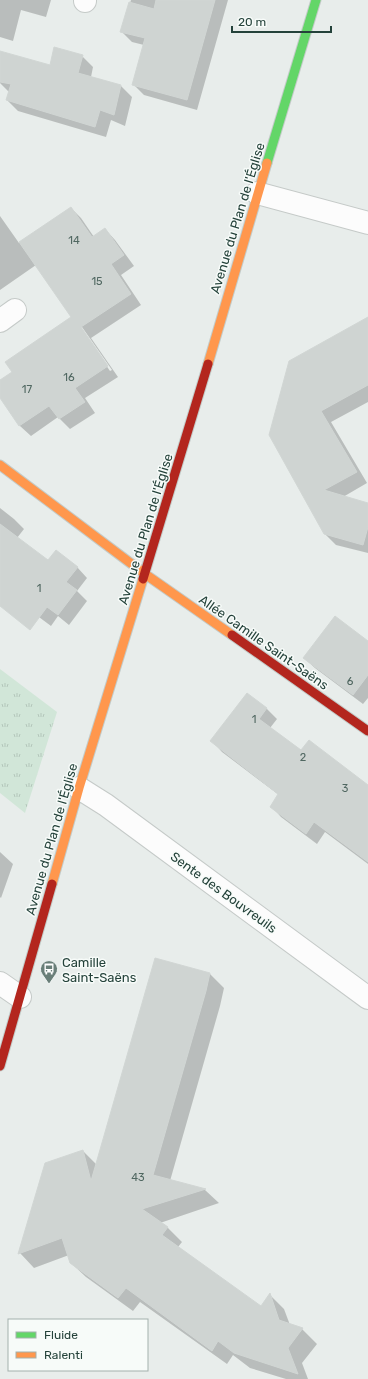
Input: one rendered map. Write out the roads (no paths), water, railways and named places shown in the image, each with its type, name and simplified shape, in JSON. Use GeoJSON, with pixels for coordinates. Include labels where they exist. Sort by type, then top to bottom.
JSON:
{"type":"FeatureCollection","features":[{"type":"Feature","properties":{"kind":"street","name":"Avenue du Plan de l'Église"},"geometry":{"type":"LineString","coordinates":[[0,1066],[79,788],[145,574],[316,0]]}},
{"type":"Feature","properties":{"kind":"street"},"geometry":{"type":"LineString","coordinates":[[258,193],[368,223]]}},
{"type":"Feature","properties":{"kind":"street","name":"Allée Camille Saint-Saëns"},"geometry":{"type":"LineString","coordinates":[[0,465],[145,574],[368,731]]}},
{"type":"Feature","properties":{"kind":"street","name":"Sente des Bouvreuils"},"geometry":{"type":"LineString","coordinates":[[79,788],[106,805],[368,998]]}},
{"type":"Feature","properties":{"kind":"street"},"geometry":{"type":"LineString","coordinates":[[0,983],[20,997]]}},
{"type":"Feature","properties":{"kind":"place","name":"Camille Saint-Saëns"},"geometry":{"type":"Point","coordinates":[49,984]}}]}
